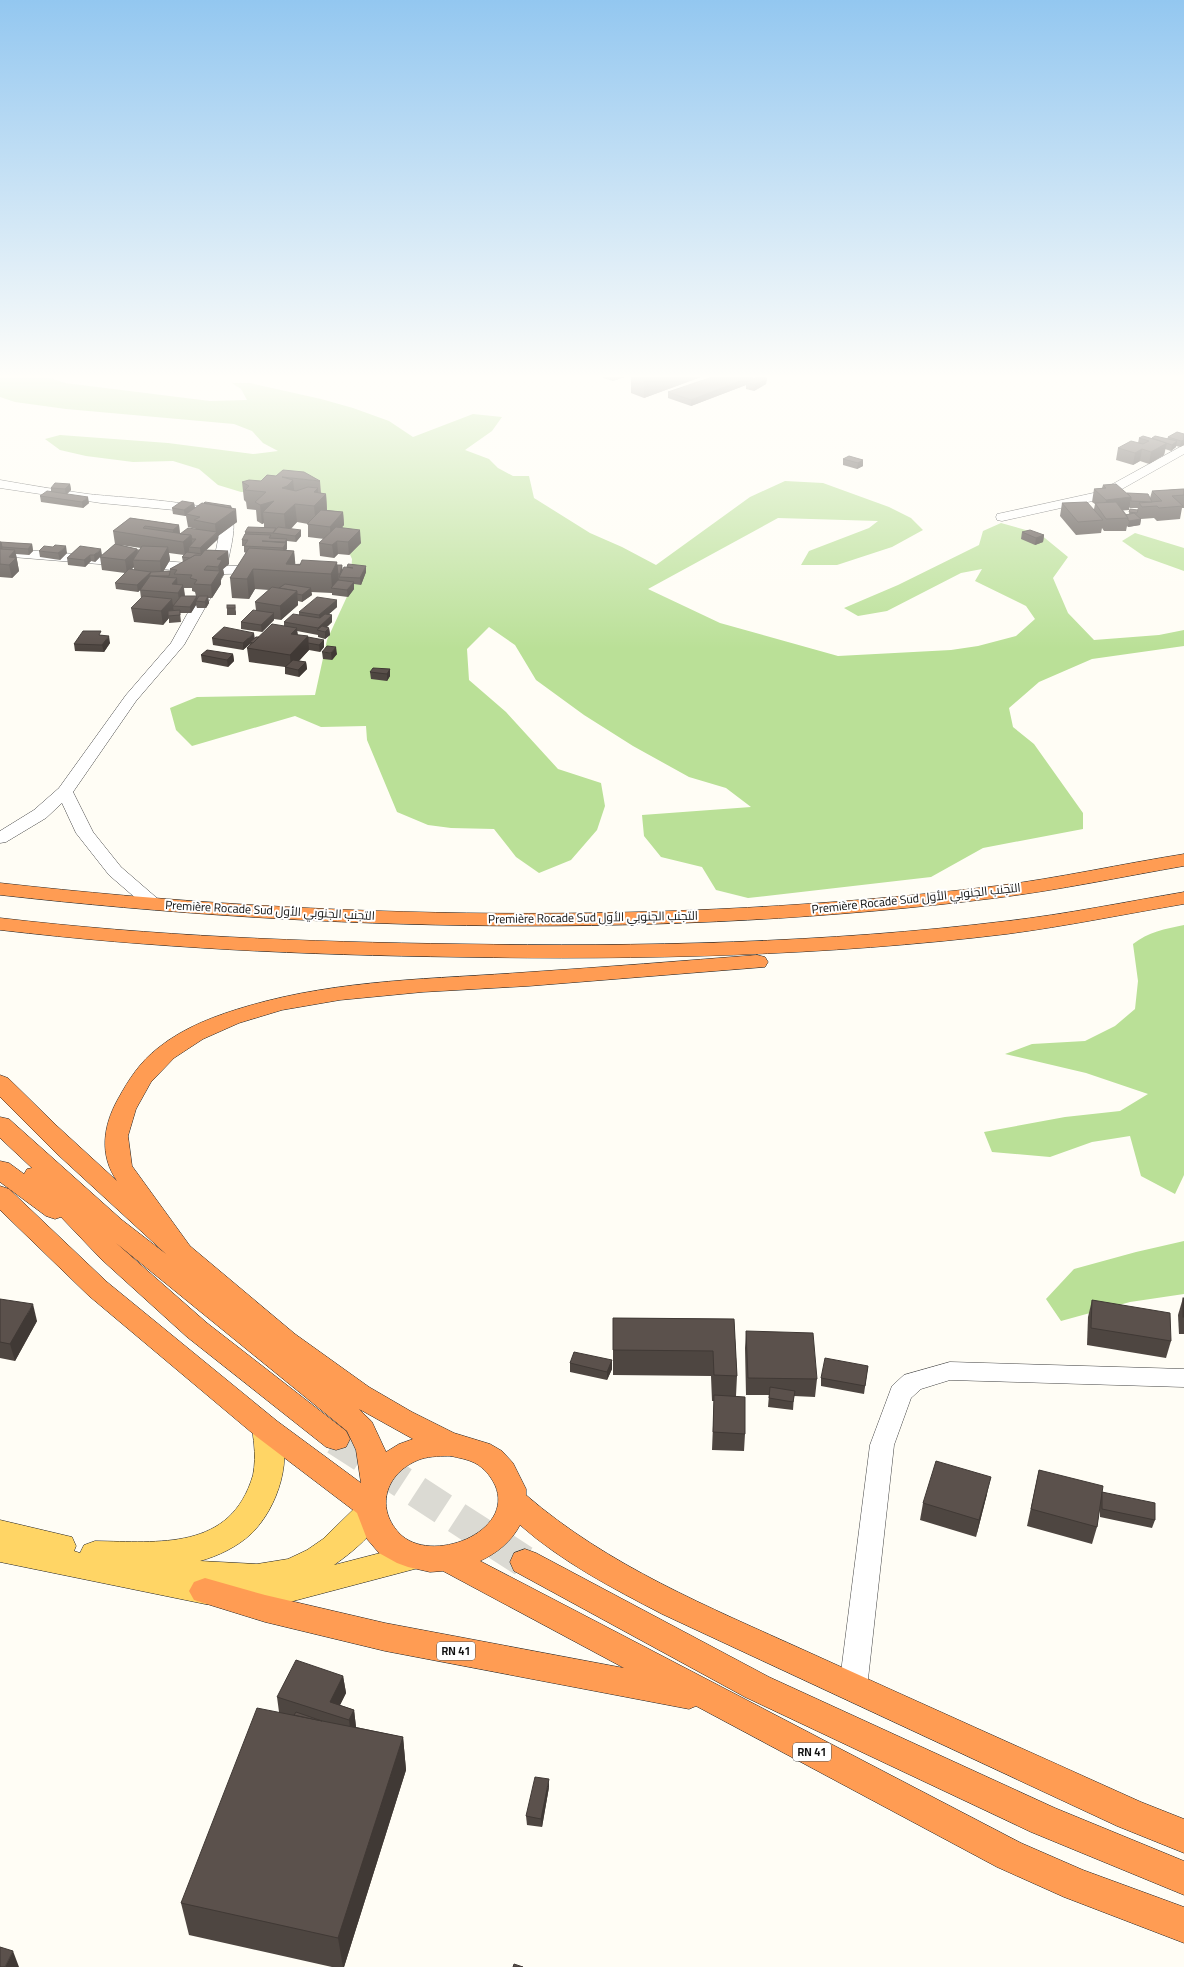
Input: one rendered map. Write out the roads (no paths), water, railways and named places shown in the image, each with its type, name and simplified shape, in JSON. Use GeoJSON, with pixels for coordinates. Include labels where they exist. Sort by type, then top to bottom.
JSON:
{"type":"FeatureCollection","features":[{"type":"Feature","properties":{"kind":"highway","name":"Première Rocade Sud التجنب الجنوبي الأول"},"geometry":{"type":"LineString","coordinates":[[0,889],[57,896],[250,911],[422,918],[675,917],[846,906],[998,892],[1184,860]]}},
{"type":"Feature","properties":{"kind":"highway"},"geometry":{"type":"LineString","coordinates":[[180,1252],[120,1167],[116,1136],[124,1109],[141,1078],[172,1049],[195,1034],[231,1018],[279,1004],[340,993],[785,959],[1034,924],[1184,898]]}},
{"type":"Feature","properties":{"kind":"highway"},"geometry":{"type":"LineString","coordinates":[[0,924],[170,939],[255,944],[479,951],[680,951],[845,942],[983,930]]}},
{"type":"Feature","properties":{"kind":"highway"},"geometry":{"type":"LineString","coordinates":[[0,1083],[39,1124],[180,1252],[260,1319],[344,1385],[397,1417],[453,1444],[478,1451],[489,1457],[502,1469],[510,1484],[512,1500],[509,1517],[500,1532],[490,1541],[468,1554],[448,1559],[431,1560],[415,1557],[398,1550],[385,1540],[375,1528],[372,1500],[372,1448],[366,1435],[357,1423],[113,1226],[0,1125]]}},
{"type":"Feature","properties":{"kind":"highway"},"geometry":{"type":"LineString","coordinates":[[0,1138],[110,1252],[197,1330],[283,1399],[336,1438]]}},
{"type":"Feature","properties":{"kind":"highway"},"geometry":{"type":"LineString","coordinates":[[0,1168],[110,1252]]}},
{"type":"Feature","properties":{"kind":"highway"},"geometry":{"type":"LineString","coordinates":[[0,1194],[98,1288],[267,1429],[372,1500]]}},
{"type":"Feature","properties":{"kind":"highway"},"geometry":{"type":"LineString","coordinates":[[372,1500],[389,1465],[407,1453],[430,1446],[453,1444]]}},
{"type":"Feature","properties":{"kind":"highway"},"geometry":{"type":"LineString","coordinates":[[512,1500],[534,1520],[566,1544],[680,1608],[1129,1814],[1184,1836]]}},
{"type":"Feature","properties":{"kind":"highway","name":"RN 41"},"geometry":{"type":"LineString","coordinates":[[448,1559],[1009,1855],[1077,1885],[1184,1925]]}},
{"type":"Feature","properties":{"kind":"highway"},"geometry":{"type":"LineString","coordinates":[[525,1562],[757,1687],[1050,1823],[1115,1851],[1184,1878]]}},
{"type":"Feature","properties":{"kind":"highway","name":"RN 41"},"geometry":{"type":"LineString","coordinates":[[206,1591],[275,1612],[360,1632],[709,1698]]}},
{"type":"Feature","properties":{"kind":"main road"},"geometry":{"type":"LineString","coordinates":[[95,1554],[185,1552],[217,1541],[231,1533],[253,1511],[265,1484],[270,1456],[267,1429]]}},
{"type":"Feature","properties":{"kind":"main road"},"geometry":{"type":"LineString","coordinates":[[0,1532],[95,1554],[184,1571],[220,1576],[250,1577],[273,1575],[302,1568],[322,1556],[342,1541],[372,1500]]}},
{"type":"Feature","properties":{"kind":"main road"},"geometry":{"type":"LineString","coordinates":[[0,1549],[206,1591],[252,1594],[282,1591],[415,1557]]}},
{"type":"Feature","properties":{"kind":"street"},"geometry":{"type":"LineString","coordinates":[[1002,516],[1049,508],[1102,495],[1154,466]]}},
{"type":"Feature","properties":{"kind":"street"},"geometry":{"type":"LineString","coordinates":[[0,484],[114,501],[180,507],[212,513],[226,520],[227,530],[219,570],[177,645],[131,698],[65,792],[40,814],[0,838]]}},
{"type":"Feature","properties":{"kind":"street"},"geometry":{"type":"LineString","coordinates":[[0,552],[219,570],[254,569],[274,566]]}},
{"type":"Feature","properties":{"kind":"street"},"geometry":{"type":"LineString","coordinates":[[65,792],[85,833],[115,871],[152,903]]}},
{"type":"Feature","properties":{"kind":"street"},"geometry":{"type":"LineString","coordinates":[[853,1688],[882,1445],[901,1393],[913,1382],[950,1371],[1184,1378]]}},
{"type":"Feature","properties":{"kind":"tunnel"},"geometry":{"type":"LineString","coordinates":[[336,1439],[525,1562]]}}]}
